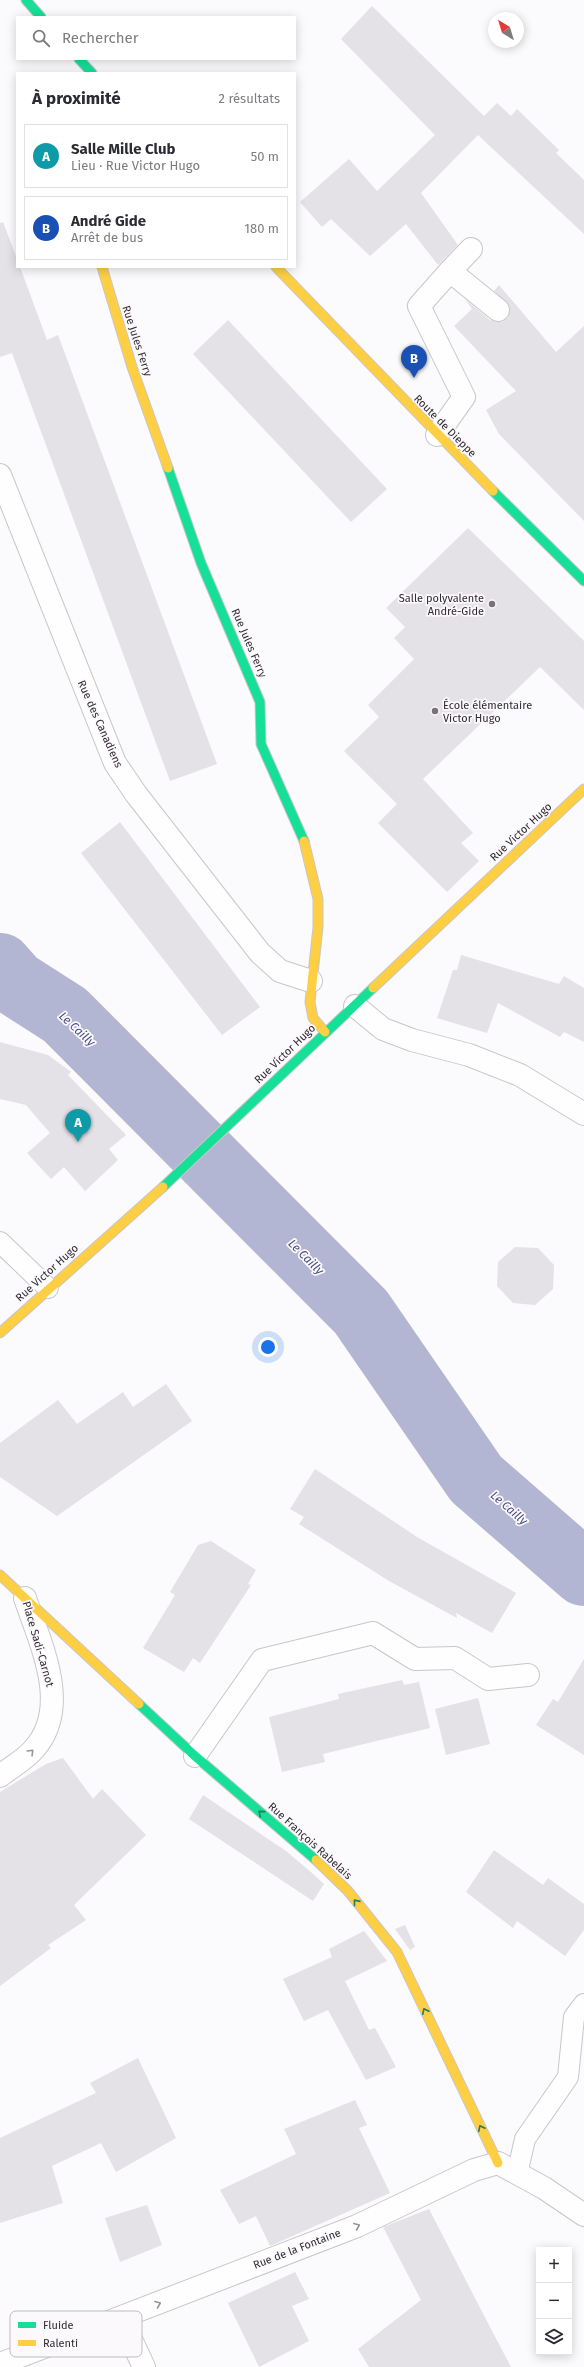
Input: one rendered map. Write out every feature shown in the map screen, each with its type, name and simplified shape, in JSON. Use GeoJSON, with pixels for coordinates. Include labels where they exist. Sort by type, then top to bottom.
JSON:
{"type":"FeatureCollection","features":[{"type":"Feature","properties":{"kind":"street"},"geometry":{"type":"LineString","coordinates":[[26,0],[40,16]]}},
{"type":"Feature","properties":{"kind":"street"},"geometry":{"type":"LineString","coordinates":[[80,60],[91,72]]}},
{"type":"Feature","properties":{"kind":"street"},"geometry":{"type":"LineString","coordinates":[[437,435],[464,397],[418,306],[472,249]]}},
{"type":"Feature","properties":{"kind":"street","name":"Rue Jules Ferry"},"geometry":{"type":"LineString","coordinates":[[102,268],[132,367],[201,563],[260,702],[261,744],[308,848],[318,899],[318,927],[311,981],[310,1002],[313,1018],[325,1032]]}},
{"type":"Feature","properties":{"kind":"street","name":"Route de Dieppe"},"geometry":{"type":"LineString","coordinates":[[277,268],[437,435],[584,581]]}},
{"type":"Feature","properties":{"kind":"street"},"geometry":{"type":"LineString","coordinates":[[450,271],[498,310]]}},
{"type":"Feature","properties":{"kind":"street","name":"Rue des Canadiens"},"geometry":{"type":"LineString","coordinates":[[0,475],[116,763],[136,794],[260,953],[280,971],[311,981]]}},
{"type":"Feature","properties":{"kind":"street","name":"Rue Victor Hugo"},"geometry":{"type":"LineString","coordinates":[[0,1334],[48,1288],[175,1176],[325,1032],[355,1006],[584,789]]}},
{"type":"Feature","properties":{"kind":"street"},"geometry":{"type":"LineString","coordinates":[[355,1006],[383,1029],[412,1040],[469,1054],[520,1075],[584,1114]]}},
{"type":"Feature","properties":{"kind":"street","name":"Place Sadi-Carnot"},"geometry":{"type":"LineString","coordinates":[[0,1575],[25,1598],[45,1660],[52,1692],[51,1712],[44,1733],[35,1748],[0,1776]]}},
{"type":"Feature","properties":{"kind":"street","name":"Rue François Rabelais"},"geometry":{"type":"LineString","coordinates":[[25,1598],[195,1756],[321,1864],[348,1891],[397,1952],[498,2163]]}},
{"type":"Feature","properties":{"kind":"street"},"geometry":{"type":"LineString","coordinates":[[195,1756],[262,1660],[373,1633],[415,1659],[455,1658],[488,1679],[528,1675]]}},
{"type":"Feature","properties":{"kind":"street"},"geometry":{"type":"LineString","coordinates":[[498,2163],[584,2215]]}},
{"type":"Feature","properties":{"kind":"street","name":"Rue de la Fontaine"},"geometry":{"type":"LineString","coordinates":[[140,2311],[357,2226],[474,2170],[498,2163]]}},
{"type":"Feature","properties":{"kind":"street","name":"Rue de la Fontaine"},"geometry":{"type":"LineString","coordinates":[[0,2364],[19,2357]]}},
{"type":"Feature","properties":{"kind":"street"},"geometry":{"type":"LineString","coordinates":[[140,2357],[144,2367]]}},
{"type":"Feature","properties":{"kind":"lane"},"geometry":{"type":"LineString","coordinates":[[0,1242],[48,1288]]}},
{"type":"Feature","properties":{"kind":"lane"},"geometry":{"type":"LineString","coordinates":[[517,2174],[525,2139],[568,2077],[574,2017],[584,2004]]}},
{"type":"Feature","properties":{"kind":"building"},"geometry":{"type":"Polygon","coordinates":[[[372,6],[484,116],[497,103],[511,116],[517,109],[559,150],[556,153],[584,180],[584,234],[478,135],[421,193],[458,245],[438,265],[406,224],[370,256],[331,219],[322,227],[300,202],[349,159],[377,191],[435,135],[341,39],[372,6]]]}},
{"type":"Feature","properties":{"kind":"building"},"geometry":{"type":"Polygon","coordinates":[[[3,222],[16,256],[16,268],[20,268],[47,340],[58,335],[217,764],[170,781],[12,353],[0,357],[0,223],[3,222]]]}},
{"type":"Feature","properties":{"kind":"building"},"geometry":{"type":"Polygon","coordinates":[[[499,285],[556,352],[584,326],[584,521],[499,434],[486,410],[516,391],[454,326],[472,309],[465,299],[490,320],[502,322],[507,318],[510,312],[509,305],[494,291],[499,285]]]}},
{"type":"Feature","properties":{"kind":"building"},"geometry":{"type":"Polygon","coordinates":[[[228,320],[387,489],[351,522],[193,354],[228,320]]]}},
{"type":"Feature","properties":{"kind":"building"},"geometry":{"type":"Polygon","coordinates":[[[468,528],[584,641],[584,710],[540,667],[423,779],[473,833],[461,843],[479,861],[447,892],[378,823],[397,804],[344,751],[379,717],[368,705],[414,659],[394,638],[405,627],[386,608],[468,528]]]}},
{"type":"Feature","properties":{"kind":"building"},"geometry":{"type":"Polygon","coordinates":[[[120,822],[260,1007],[222,1035],[81,853],[120,822]]]}},
{"type":"Feature","properties":{"kind":"building"},"geometry":{"type":"Polygon","coordinates":[[[461,955],[559,984],[564,976],[584,988],[584,1042],[564,1032],[560,1037],[498,1003],[487,1033],[437,1018],[453,970],[457,970],[461,955]]]}},
{"type":"Feature","properties":{"kind":"building"},"geometry":{"type":"Polygon","coordinates":[[[0,1042],[48,1055],[71,1072],[68,1075],[126,1135],[109,1149],[118,1160],[85,1191],[64,1167],[51,1179],[27,1153],[50,1133],[26,1105],[0,1099],[0,1042]]]}},
{"type":"Feature","properties":{"kind":"building"},"geometry":{"type":"Polygon","coordinates":[[[515,1247],[538,1248],[554,1265],[553,1289],[535,1305],[513,1303],[497,1286],[498,1262],[515,1247]]]}},
{"type":"Feature","properties":{"kind":"building"},"geometry":{"type":"Polygon","coordinates":[[[166,1384],[192,1421],[57,1516],[0,1477],[0,1443],[58,1400],[77,1424],[123,1392],[133,1407],[166,1384]]]}},
{"type":"Feature","properties":{"kind":"building"},"geometry":{"type":"Polygon","coordinates":[[[315,1469],[417,1537],[516,1593],[492,1633],[456,1613],[457,1618],[389,1581],[299,1524],[304,1517],[290,1509],[315,1469]]]}},
{"type":"Feature","properties":{"kind":"building"},"geometry":{"type":"Polygon","coordinates":[[[211,1541],[256,1570],[248,1584],[251,1585],[200,1663],[193,1658],[184,1672],[143,1648],[175,1595],[170,1592],[198,1545],[211,1541]]]}},
{"type":"Feature","properties":{"kind":"building"},"geometry":{"type":"Polygon","coordinates":[[[584,1659],[584,1755],[536,1725],[553,1699],[558,1702],[584,1659]]]}},
{"type":"Feature","properties":{"kind":"building"},"geometry":{"type":"Polygon","coordinates":[[[402,1680],[404,1685],[419,1682],[430,1728],[323,1754],[325,1762],[282,1772],[269,1717],[339,1699],[338,1694],[402,1680]]]}},
{"type":"Feature","properties":{"kind":"building"},"geometry":{"type":"Polygon","coordinates":[[[478,1698],[490,1744],[446,1755],[435,1709],[478,1698]]]}},
{"type":"Feature","properties":{"kind":"building"},"geometry":{"type":"Polygon","coordinates":[[[63,1758],[93,1799],[102,1789],[146,1835],[74,1905],[86,1920],[48,1945],[51,1948],[0,1986],[0,1792],[46,1764],[63,1758]]]}},
{"type":"Feature","properties":{"kind":"building"},"geometry":{"type":"Polygon","coordinates":[[[203,1795],[286,1851],[324,1884],[313,1901],[189,1819],[203,1795]]]}},
{"type":"Feature","properties":{"kind":"building"},"geometry":{"type":"Polygon","coordinates":[[[494,1850],[543,1885],[548,1878],[584,1904],[584,1930],[565,1956],[517,1921],[513,1928],[466,1892],[494,1850]]]}},
{"type":"Feature","properties":{"kind":"building"},"geometry":{"type":"Polygon","coordinates":[[[405,1925],[415,1947],[410,1950],[395,1929],[405,1925]]]}},
{"type":"Feature","properties":{"kind":"building"},"geometry":{"type":"Polygon","coordinates":[[[364,1931],[387,1961],[345,1981],[369,2030],[375,2028],[396,2067],[366,2080],[328,2010],[304,2021],[283,1979],[332,1957],[329,1949],[364,1931]]]}},
{"type":"Feature","properties":{"kind":"building"},"geometry":{"type":"Polygon","coordinates":[[[138,2058],[176,2138],[116,2172],[101,2143],[52,2166],[63,2203],[0,2223],[0,2138],[96,2093],[90,2083],[138,2058]]]}},
{"type":"Feature","properties":{"kind":"building"},"geometry":{"type":"Polygon","coordinates":[[[355,2100],[367,2125],[359,2128],[390,2193],[270,2246],[256,2216],[239,2224],[220,2190],[296,2154],[284,2129],[355,2100]]]}},
{"type":"Feature","properties":{"kind":"building"},"geometry":{"type":"Polygon","coordinates":[[[147,2205],[162,2245],[120,2262],[105,2218],[147,2205]]]}},
{"type":"Feature","properties":{"kind":"building"},"geometry":{"type":"Polygon","coordinates":[[[429,2209],[511,2367],[369,2367],[358,2349],[421,2300],[383,2227],[429,2209]]]}},
{"type":"Feature","properties":{"kind":"building"},"geometry":{"type":"Polygon","coordinates":[[[295,2272],[309,2299],[292,2306],[309,2341],[259,2367],[228,2303],[295,2272]]]}},
{"type":"Feature","properties":{"kind":"waterway","name":"Le Cailly"},"geometry":{"type":"LineString","coordinates":[[0,966],[15,983],[65,1015],[361,1312],[476,1479],[584,1573]]}},
{"type":"Feature","properties":{"kind":"traffic: fast"},"geometry":{"type":"LineString","coordinates":[[26,0],[40,16]]}},
{"type":"Feature","properties":{"kind":"traffic: fast"},"geometry":{"type":"LineString","coordinates":[[80,60],[91,72]]}},
{"type":"Feature","properties":{"kind":"traffic: fast"},"geometry":{"type":"LineString","coordinates":[[168,468],[201,563],[260,702],[261,744],[304,841]]}},
{"type":"Feature","properties":{"kind":"traffic: fast"},"geometry":{"type":"LineString","coordinates":[[493,491],[584,581]]}},
{"type":"Feature","properties":{"kind":"traffic: fast"},"geometry":{"type":"LineString","coordinates":[[163,1187],[373,988]]}},
{"type":"Feature","properties":{"kind":"traffic: fast"},"geometry":{"type":"LineString","coordinates":[[139,1704],[195,1756],[316,1860]]}},
{"type":"Feature","properties":{"kind":"traffic: slow"},"geometry":{"type":"LineString","coordinates":[[102,268],[132,367],[168,468]]}},
{"type":"Feature","properties":{"kind":"traffic: slow"},"geometry":{"type":"LineString","coordinates":[[277,268],[493,491]]}},
{"type":"Feature","properties":{"kind":"traffic: slow"},"geometry":{"type":"LineString","coordinates":[[373,988],[584,789]]}},
{"type":"Feature","properties":{"kind":"traffic: slow"},"geometry":{"type":"LineString","coordinates":[[304,841],[318,899],[318,927],[310,1002],[313,1018],[325,1032]]}},
{"type":"Feature","properties":{"kind":"traffic: slow"},"geometry":{"type":"LineString","coordinates":[[0,1333],[163,1187]]}},
{"type":"Feature","properties":{"kind":"traffic: slow"},"geometry":{"type":"LineString","coordinates":[[0,1575],[139,1704]]}},
{"type":"Feature","properties":{"kind":"traffic: slow"},"geometry":{"type":"LineString","coordinates":[[316,1860],[348,1891],[397,1952],[498,2163]]}},
{"type":"Feature","properties":{"kind":"place","name":"André Gide"},"geometry":{"type":"Point","coordinates":[414,378]}},
{"type":"Feature","properties":{"kind":"place","name":"Salle polyvalente André-Gide"},"geometry":{"type":"Point","coordinates":[492,604]}},
{"type":"Feature","properties":{"kind":"place","name":"École élémentaire Victor Hugo"},"geometry":{"type":"Point","coordinates":[435,711]}},
{"type":"Feature","properties":{"kind":"place","name":"Salle Mille Club"},"geometry":{"type":"Point","coordinates":[78,1142]}}]}
